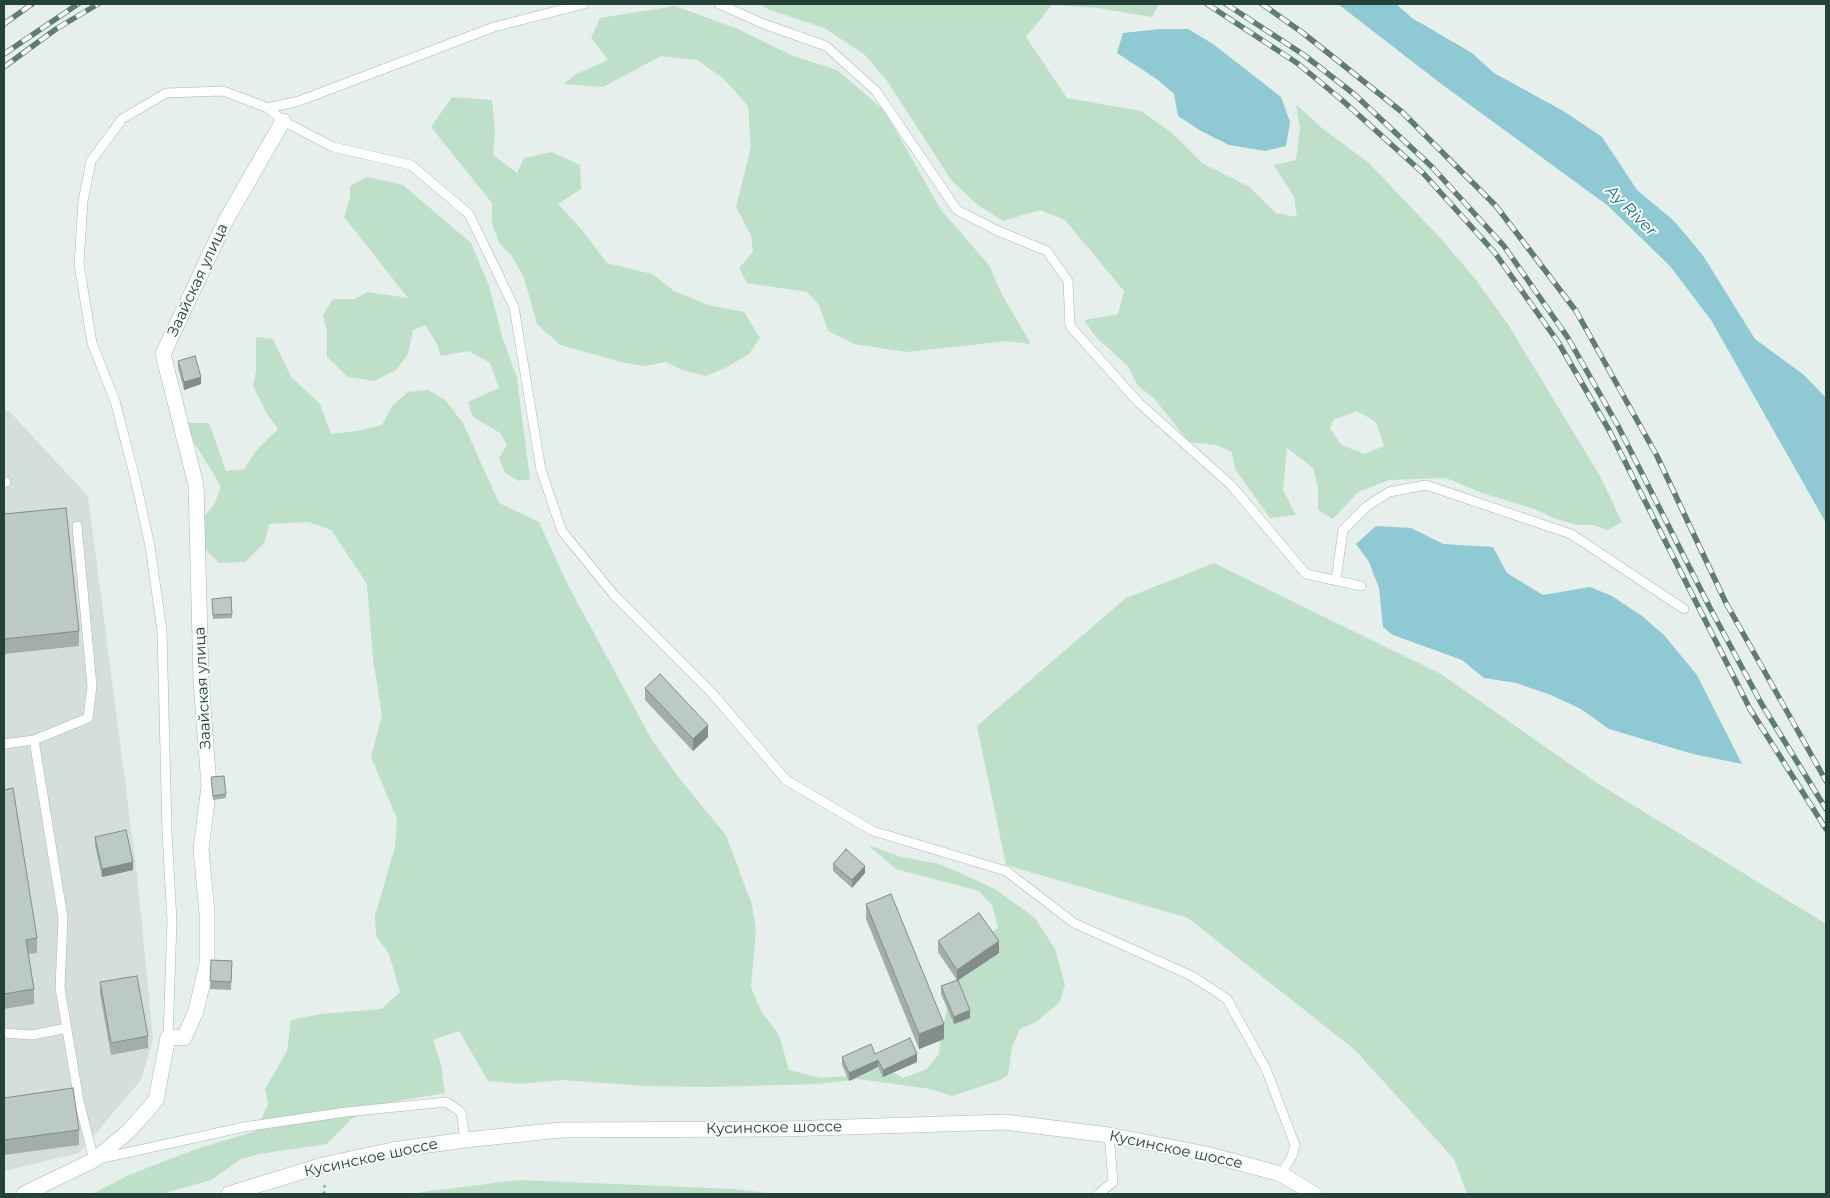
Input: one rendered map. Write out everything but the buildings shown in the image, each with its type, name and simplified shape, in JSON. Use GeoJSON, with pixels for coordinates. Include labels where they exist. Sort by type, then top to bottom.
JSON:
{"type":"FeatureCollection","features":[{"type":"Feature","properties":{"kind":"street","name":"Заайская улица"},"geometry":{"type":"LineString","coordinates":[[168,1037],[184,1038],[196,1011],[207,964],[207,912],[201,849],[210,786],[202,680],[196,485],[163,354],[226,220],[283,122]]}},
{"type":"Feature","properties":{"kind":"street"},"geometry":{"type":"LineString","coordinates":[[24,1194],[94,1160],[130,1131],[156,1100],[168,1037]]}},
{"type":"Feature","properties":{"kind":"street","name":"Кусинское шоссе"},"geometry":{"type":"LineString","coordinates":[[229,1194],[322,1165],[392,1150],[561,1130],[784,1129],[1005,1122],[1109,1135],[1206,1154],[1281,1174],[1314,1194]]}},
{"type":"Feature","properties":{"kind":"lane"},"geometry":{"type":"LineString","coordinates":[[268,108],[299,100],[494,27],[584,4]]}},
{"type":"Feature","properties":{"kind":"lane"},"geometry":{"type":"LineString","coordinates":[[719,4],[764,24],[826,46],[876,91],[957,210],[998,231],[1047,251],[1068,281],[1070,326],[1139,402],[1231,485],[1306,574],[1361,586]]}},
{"type":"Feature","properties":{"kind":"lane"},"geometry":{"type":"LineString","coordinates":[[168,1037],[172,921],[167,832],[162,631],[150,546],[135,478],[115,401],[92,343],[79,264],[83,201],[91,161],[122,119],[166,93],[223,91],[268,108],[283,122],[332,147],[412,165],[469,214],[514,307],[541,470],[562,531],[614,595],[712,693],[786,780],[873,831],[1006,871],[1074,924],[1192,976],[1227,999],[1266,1069],[1295,1145],[1292,1156],[1281,1174]]}},
{"type":"Feature","properties":{"kind":"lane"},"geometry":{"type":"LineString","coordinates":[[1336,580],[1343,530],[1366,507],[1389,492],[1426,484],[1489,508],[1527,517],[1571,534],[1684,610]]}},
{"type":"Feature","properties":{"kind":"lane"},"geometry":{"type":"LineString","coordinates":[[4,744],[34,740],[88,718],[92,686],[77,526]]}},
{"type":"Feature","properties":{"kind":"lane"},"geometry":{"type":"LineString","coordinates":[[34,740],[62,918],[60,988],[79,1101],[94,1160],[244,1127],[346,1112],[446,1102],[461,1112],[465,1140]]}},
{"type":"Feature","properties":{"kind":"lane"},"geometry":{"type":"LineString","coordinates":[[4,1033],[32,1035],[67,1028]]}},
{"type":"Feature","properties":{"kind":"lane"},"geometry":{"type":"LineString","coordinates":[[1098,1194],[1112,1182],[1109,1135]]}},
{"type":"Feature","properties":{"kind":"shaded area"},"geometry":{"type":"Polygon","coordinates":[[[4,411],[9,411],[88,496],[137,874],[153,1039],[141,1080],[79,1153],[4,1171],[4,411]]]}},
{"type":"Feature","properties":{"kind":"green space"},"geometry":{"type":"Polygon","coordinates":[[[758,4],[1159,4],[1152,17],[1098,8],[1052,5],[1026,37],[1067,98],[1141,111],[1171,132],[1202,163],[1248,186],[1276,213],[1297,217],[1294,197],[1274,165],[1296,160],[1300,128],[1296,104],[1323,129],[1368,162],[1443,241],[1476,280],[1509,326],[1600,476],[1622,522],[1608,530],[1594,525],[1577,525],[1482,493],[1446,478],[1389,480],[1358,492],[1333,519],[1318,510],[1318,487],[1313,468],[1287,448],[1283,490],[1296,515],[1270,518],[1235,469],[1232,452],[1216,445],[1189,442],[1153,397],[1138,386],[1128,366],[1096,337],[1084,320],[1118,314],[1124,291],[1065,220],[1040,210],[1003,221],[978,205],[952,181],[887,81],[864,54],[824,28],[770,10],[758,4]],[[1357,411],[1333,420],[1330,428],[1341,445],[1365,454],[1384,446],[1376,422],[1357,411]]]}},
{"type":"Feature","properties":{"kind":"green space"},"geometry":{"type":"Polygon","coordinates":[[[675,6],[738,29],[791,55],[837,70],[884,110],[941,210],[989,265],[1001,293],[1031,344],[1007,341],[907,352],[854,344],[828,331],[819,305],[807,292],[747,283],[739,268],[753,252],[751,235],[736,207],[751,147],[748,106],[723,78],[697,60],[661,56],[603,87],[564,84],[576,74],[608,60],[591,38],[600,18],[675,6]]]}},
{"type":"Feature","properties":{"kind":"green space"},"geometry":{"type":"Polygon","coordinates":[[[452,97],[492,100],[495,131],[493,155],[517,173],[524,158],[552,152],[580,165],[581,189],[558,204],[583,231],[607,263],[652,274],[674,291],[708,305],[744,312],[760,338],[749,354],[727,367],[706,376],[685,371],[665,362],[646,366],[625,363],[560,345],[537,324],[524,278],[512,256],[499,243],[492,223],[492,203],[431,127],[452,97]]]}},
{"type":"Feature","properties":{"kind":"green space"},"geometry":{"type":"Polygon","coordinates":[[[367,177],[403,185],[471,243],[489,286],[502,336],[517,378],[530,479],[519,481],[505,473],[499,458],[507,445],[500,433],[473,417],[468,402],[499,388],[490,363],[468,351],[441,356],[436,342],[425,325],[413,330],[408,354],[396,370],[374,381],[348,377],[327,357],[327,332],[323,315],[333,299],[354,299],[368,292],[408,298],[344,217],[350,197],[350,186],[367,177]]]}},
{"type":"Feature","properties":{"kind":"green space"},"geometry":{"type":"Polygon","coordinates":[[[256,337],[273,339],[291,377],[320,404],[331,434],[357,431],[382,425],[392,406],[408,392],[428,390],[445,400],[463,423],[499,503],[539,522],[569,587],[652,740],[679,778],[726,835],[752,905],[756,930],[751,987],[761,1011],[779,1035],[789,1070],[821,1078],[849,1076],[884,1067],[903,1078],[927,1069],[939,1054],[941,1032],[956,978],[980,940],[998,928],[992,905],[979,891],[896,869],[868,845],[901,857],[940,864],[995,889],[1035,918],[1055,949],[1065,985],[1060,1002],[1036,1022],[1020,1029],[1012,1047],[1008,1075],[998,1081],[952,1096],[930,1089],[858,1079],[818,1084],[710,1087],[645,1086],[562,1080],[521,1084],[488,1081],[459,1031],[433,1040],[441,1064],[445,1093],[397,1101],[351,1119],[327,1144],[259,1154],[241,1159],[211,1180],[161,1194],[92,1194],[129,1175],[196,1149],[256,1131],[268,1104],[265,1089],[287,1051],[291,1020],[320,1014],[381,1009],[400,992],[389,954],[376,936],[375,916],[395,847],[397,819],[371,757],[382,715],[373,659],[367,584],[331,530],[308,522],[269,524],[265,542],[245,562],[219,563],[194,538],[203,518],[215,503],[221,486],[182,423],[209,423],[226,471],[244,469],[255,452],[278,429],[266,412],[253,386],[256,371],[256,337]]]}},
{"type":"Feature","properties":{"kind":"green space"},"geometry":{"type":"Polygon","coordinates":[[[1214,563],[1441,674],[1594,781],[1826,924],[1826,1194],[1467,1194],[1454,1159],[1355,1050],[1188,918],[1006,865],[977,726],[1126,598],[1214,563]]]}},
{"type":"Feature","properties":{"kind":"green space"},"geometry":{"type":"Polygon","coordinates":[[[519,1180],[735,1189],[775,1194],[407,1194],[519,1180]]]}},
{"type":"Feature","properties":{"kind":"water","name":"Ay River"},"geometry":{"type":"Polygon","coordinates":[[[1338,4],[1396,4],[1412,18],[1472,53],[1494,73],[1565,112],[1602,137],[1637,190],[1673,220],[1702,254],[1755,339],[1804,375],[1826,398],[1826,523],[1711,320],[1670,266],[1607,205],[1440,83],[1338,4]]]}},
{"type":"Feature","properties":{"kind":"water"},"geometry":{"type":"Polygon","coordinates":[[[1160,29],[1188,29],[1213,44],[1281,97],[1290,122],[1286,146],[1265,151],[1229,145],[1201,131],[1178,116],[1174,94],[1158,80],[1117,53],[1123,33],[1160,29]]]}},
{"type":"Feature","properties":{"kind":"water"},"geometry":{"type":"Polygon","coordinates":[[[1376,526],[1411,528],[1443,544],[1493,547],[1507,573],[1543,595],[1590,587],[1612,596],[1642,616],[1664,635],[1697,675],[1742,764],[1693,754],[1609,729],[1581,709],[1551,695],[1516,683],[1484,678],[1462,660],[1393,635],[1383,627],[1379,588],[1369,562],[1356,544],[1376,526]]]}},
{"type":"Feature","properties":{"kind":"railway"},"geometry":{"type":"LineString","coordinates":[[4,24],[32,4]]}},
{"type":"Feature","properties":{"kind":"railway"},"geometry":{"type":"LineString","coordinates":[[4,54],[78,4]]}},
{"type":"Feature","properties":{"kind":"railway"},"geometry":{"type":"LineString","coordinates":[[4,67],[56,29],[98,4]]}},
{"type":"Feature","properties":{"kind":"railway"},"geometry":{"type":"LineString","coordinates":[[1207,4],[1297,63],[1343,101],[1423,173],[1495,253],[1558,342],[1609,430],[1750,709],[1826,829]]}},
{"type":"Feature","properties":{"kind":"railway"},"geometry":{"type":"LineString","coordinates":[[1226,4],[1304,55],[1354,94],[1431,166],[1504,246],[1568,338],[1618,426],[1710,608],[1761,703],[1826,809]]}},
{"type":"Feature","properties":{"kind":"railway"},"geometry":{"type":"LineString","coordinates":[[1262,4],[1303,33],[1402,112],[1496,206],[1576,311],[1657,456],[1726,603],[1826,781]]}}]}
